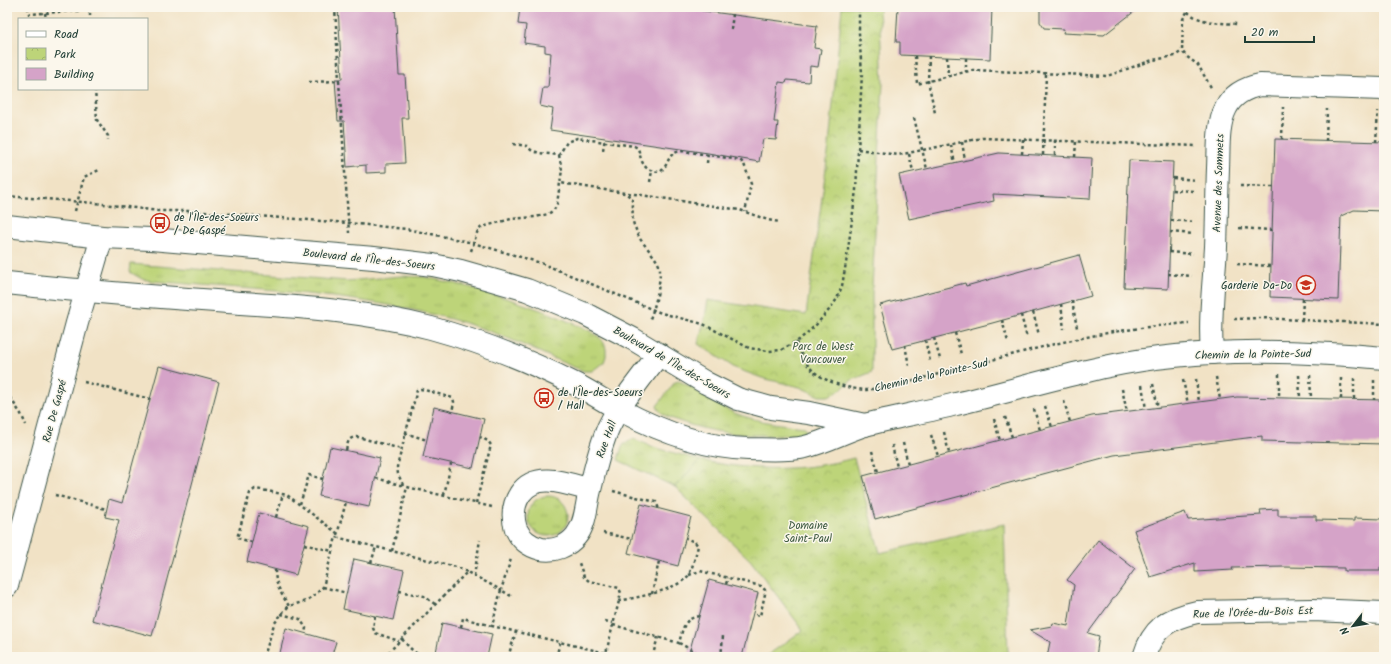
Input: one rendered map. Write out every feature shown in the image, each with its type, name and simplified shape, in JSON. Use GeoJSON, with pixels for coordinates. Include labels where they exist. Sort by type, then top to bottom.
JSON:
{"type":"FeatureCollection","features":[{"type":"Feature","properties":{"kind":"street","name":"Avenue des Sommets"},"geometry":{"type":"LineString","coordinates":[[1212,353],[1212,310],[1216,247],[1219,132],[1225,109],[1231,100],[1240,92],[1249,87],[1260,85],[1384,89]]}},
{"type":"Feature","properties":{"kind":"street","name":"Boulevard de l'Île-des-Soeurs"},"geometry":{"type":"LineString","coordinates":[[7,226],[102,237],[151,239],[296,251],[433,265],[454,269],[527,290],[585,314],[612,327],[706,383],[738,399],[771,408],[809,413],[865,425]]}},
{"type":"Feature","properties":{"kind":"street","name":"Rue De Gaspé"},"geometry":{"type":"LineString","coordinates":[[7,586],[77,323],[102,237]]}},
{"type":"Feature","properties":{"kind":"street"},"geometry":{"type":"LineString","coordinates":[[7,283],[86,292],[293,307],[404,321],[494,348],[531,363],[578,386],[619,409],[696,442],[742,449],[782,449],[808,447],[865,425]]}},
{"type":"Feature","properties":{"kind":"street","name":"Chemin de la Pointe-Sud"},"geometry":{"type":"LineString","coordinates":[[865,425],[961,403],[1090,370],[1166,357],[1212,353],[1305,352],[1384,358]]}},
{"type":"Feature","properties":{"kind":"street","name":"Rue Hall"},"geometry":{"type":"LineString","coordinates":[[599,490],[606,436],[619,409],[659,354]]}},
{"type":"Feature","properties":{"kind":"street","name":"Rue de l'Orée-du-Bois Est"},"geometry":{"type":"LineString","coordinates":[[1144,657],[1153,636],[1162,626],[1183,615],[1197,612],[1312,610],[1384,613]]}},
{"type":"Feature","properties":{"kind":"path"},"geometry":{"type":"LineString","coordinates":[[28,7],[29,14],[90,9]]}},
{"type":"Feature","properties":{"kind":"path"},"geometry":{"type":"LineString","coordinates":[[335,7],[338,26],[339,81],[349,234]]}},
{"type":"Feature","properties":{"kind":"path"},"geometry":{"type":"LineString","coordinates":[[617,12],[618,7]]}},
{"type":"Feature","properties":{"kind":"path"},"geometry":{"type":"LineString","coordinates":[[731,29],[734,7]]}},
{"type":"Feature","properties":{"kind":"path"},"geometry":{"type":"LineString","coordinates":[[654,310],[703,324],[749,348],[769,352],[781,350],[796,342],[815,326],[830,310],[837,299],[842,286],[856,190],[862,73],[859,7]]}},
{"type":"Feature","properties":{"kind":"path"},"geometry":{"type":"LineString","coordinates":[[1184,7],[1187,12],[1213,22],[1237,24]]}},
{"type":"Feature","properties":{"kind":"path"},"geometry":{"type":"LineString","coordinates":[[1187,12],[1183,19],[1182,51],[1198,65],[1212,89]]}},
{"type":"Feature","properties":{"kind":"path"},"geometry":{"type":"LineString","coordinates":[[45,13],[46,18]]}},
{"type":"Feature","properties":{"kind":"path"},"geometry":{"type":"LineString","coordinates":[[915,56],[917,84],[973,70],[1107,76],[1153,60],[1175,56],[1182,51]]}},
{"type":"Feature","properties":{"kind":"path"},"geometry":{"type":"LineString","coordinates":[[929,56],[928,81],[935,113]]}},
{"type":"Feature","properties":{"kind":"path"},"geometry":{"type":"LineString","coordinates":[[947,57],[948,76]]}},
{"type":"Feature","properties":{"kind":"path"},"geometry":{"type":"LineString","coordinates":[[966,58],[966,72]]}},
{"type":"Feature","properties":{"kind":"path"},"geometry":{"type":"LineString","coordinates":[[1043,155],[1046,74]]}},
{"type":"Feature","properties":{"kind":"path"},"geometry":{"type":"LineString","coordinates":[[309,82],[339,81]]}},
{"type":"Feature","properties":{"kind":"path"},"geometry":{"type":"LineString","coordinates":[[95,90],[96,120],[108,136],[108,140]]}},
{"type":"Feature","properties":{"kind":"path"},"geometry":{"type":"LineString","coordinates":[[1282,139],[1283,106]]}},
{"type":"Feature","properties":{"kind":"path"},"geometry":{"type":"LineString","coordinates":[[1326,141],[1327,107]]}},
{"type":"Feature","properties":{"kind":"path"},"geometry":{"type":"LineString","coordinates":[[1376,142],[1378,109]]}},
{"type":"Feature","properties":{"kind":"path"},"geometry":{"type":"LineString","coordinates":[[914,118],[927,169]]}},
{"type":"Feature","properties":{"kind":"path"},"geometry":{"type":"LineString","coordinates":[[471,254],[478,230],[482,227],[511,219],[536,217],[548,214],[554,210],[557,204],[562,170],[559,155],[567,142],[577,138],[604,140],[634,146],[638,148],[644,166],[652,172],[660,172],[665,168],[670,157],[676,152],[708,154],[740,160],[744,164],[751,184],[745,212]]}},
{"type":"Feature","properties":{"kind":"path"},"geometry":{"type":"LineString","coordinates":[[858,148],[898,155],[909,154],[982,138],[1197,146]]}},
{"type":"Feature","properties":{"kind":"path"},"geometry":{"type":"LineString","coordinates":[[1022,154],[1023,139]]}},
{"type":"Feature","properties":{"kind":"path"},"geometry":{"type":"LineString","coordinates":[[603,150],[604,140]]}},
{"type":"Feature","properties":{"kind":"path"},"geometry":{"type":"LineString","coordinates":[[1054,156],[1055,140]]}},
{"type":"Feature","properties":{"kind":"path"},"geometry":{"type":"LineString","coordinates":[[1075,157],[1076,141]]}},
{"type":"Feature","properties":{"kind":"path"},"geometry":{"type":"LineString","coordinates":[[962,142],[965,160]]}},
{"type":"Feature","properties":{"kind":"path"},"geometry":{"type":"LineString","coordinates":[[513,144],[528,146],[531,150],[539,153],[559,155]]}},
{"type":"Feature","properties":{"kind":"path"},"geometry":{"type":"LineString","coordinates":[[951,145],[955,163]]}},
{"type":"Feature","properties":{"kind":"path"},"geometry":{"type":"LineString","coordinates":[[707,163],[708,154]]}},
{"type":"Feature","properties":{"kind":"path"},"geometry":{"type":"LineString","coordinates":[[909,154],[913,171]]}},
{"type":"Feature","properties":{"kind":"path"},"geometry":{"type":"LineString","coordinates":[[74,216],[84,177],[101,169]]}},
{"type":"Feature","properties":{"kind":"path"},"geometry":{"type":"LineString","coordinates":[[650,182],[652,172]]}},
{"type":"Feature","properties":{"kind":"path"},"geometry":{"type":"LineString","coordinates":[[1173,178],[1196,180]]}},
{"type":"Feature","properties":{"kind":"path"},"geometry":{"type":"LineString","coordinates":[[560,183],[745,212],[768,220],[780,222]]}},
{"type":"Feature","properties":{"kind":"path"},"geometry":{"type":"LineString","coordinates":[[1238,186],[1274,187]]}},
{"type":"Feature","properties":{"kind":"path"},"geometry":{"type":"LineString","coordinates":[[1172,190],[1196,191]]}},
{"type":"Feature","properties":{"kind":"path"},"geometry":{"type":"LineString","coordinates":[[625,192],[630,196],[633,202],[631,215],[639,236],[656,260],[660,269],[654,310],[648,322]]}},
{"type":"Feature","properties":{"kind":"path"},"geometry":{"type":"LineString","coordinates":[[7,196],[131,208]]}},
{"type":"Feature","properties":{"kind":"path"},"geometry":{"type":"LineString","coordinates":[[1171,220],[1194,222]]}},
{"type":"Feature","properties":{"kind":"path"},"geometry":{"type":"LineString","coordinates":[[1236,228],[1272,230]]}},
{"type":"Feature","properties":{"kind":"path"},"geometry":{"type":"LineString","coordinates":[[1170,232],[1194,234]]}},
{"type":"Feature","properties":{"kind":"path"},"geometry":{"type":"LineString","coordinates":[[1169,252],[1193,254]]}},
{"type":"Feature","properties":{"kind":"path"},"geometry":{"type":"LineString","coordinates":[[1236,264],[1271,266]]}},
{"type":"Feature","properties":{"kind":"path"},"geometry":{"type":"LineString","coordinates":[[1168,274],[1192,276]]}},
{"type":"Feature","properties":{"kind":"path"},"geometry":{"type":"LineString","coordinates":[[1302,320],[1303,298]]}},
{"type":"Feature","properties":{"kind":"path"},"geometry":{"type":"LineString","coordinates":[[1072,301],[1077,328]]}},
{"type":"Feature","properties":{"kind":"path"},"geometry":{"type":"LineString","coordinates":[[1061,304],[1064,329]]}},
{"type":"Feature","properties":{"kind":"path"},"geometry":{"type":"LineString","coordinates":[[1033,312],[1039,335]]}},
{"type":"Feature","properties":{"kind":"path"},"geometry":{"type":"LineString","coordinates":[[1021,315],[1027,338]]}},
{"type":"Feature","properties":{"kind":"path"},"geometry":{"type":"LineString","coordinates":[[1236,319],[1261,318],[1384,324]]}},
{"type":"Feature","properties":{"kind":"path"},"geometry":{"type":"LineString","coordinates":[[1002,320],[1008,342]]}},
{"type":"Feature","properties":{"kind":"path","name":"Chemin de la Pointe-Sud"},"geometry":{"type":"LineString","coordinates":[[796,342],[807,364],[815,373],[827,380],[846,386],[867,390],[930,377],[1076,339],[1129,330],[1188,323]]}},
{"type":"Feature","properties":{"kind":"path"},"geometry":{"type":"LineString","coordinates":[[955,333],[961,354]]}},
{"type":"Feature","properties":{"kind":"path"},"geometry":{"type":"LineString","coordinates":[[934,338],[940,359]]}},
{"type":"Feature","properties":{"kind":"path"},"geometry":{"type":"LineString","coordinates":[[925,340],[930,361]]}},
{"type":"Feature","properties":{"kind":"path"},"geometry":{"type":"LineString","coordinates":[[904,345],[909,366]]}},
{"type":"Feature","properties":{"kind":"path"},"geometry":{"type":"LineString","coordinates":[[1279,374],[1279,398]]}},
{"type":"Feature","properties":{"kind":"path"},"geometry":{"type":"LineString","coordinates":[[1299,375],[1300,398]]}},
{"type":"Feature","properties":{"kind":"path"},"geometry":{"type":"LineString","coordinates":[[1310,375],[1311,398]]}},
{"type":"Feature","properties":{"kind":"path"},"geometry":{"type":"LineString","coordinates":[[1216,376],[1220,399]]}},
{"type":"Feature","properties":{"kind":"path"},"geometry":{"type":"LineString","coordinates":[[1341,376],[1341,399]]}},
{"type":"Feature","properties":{"kind":"path"},"geometry":{"type":"LineString","coordinates":[[1354,377],[1354,399]]}},
{"type":"Feature","properties":{"kind":"path"},"geometry":{"type":"LineString","coordinates":[[1374,377],[1374,400]]}},
{"type":"Feature","properties":{"kind":"path"},"geometry":{"type":"LineString","coordinates":[[1196,379],[1199,402]]}},
{"type":"Feature","properties":{"kind":"path"},"geometry":{"type":"LineString","coordinates":[[1183,380],[1188,404]]}},
{"type":"Feature","properties":{"kind":"path"},"geometry":{"type":"LineString","coordinates":[[84,382],[150,399]]}},
{"type":"Feature","properties":{"kind":"path"},"geometry":{"type":"LineString","coordinates":[[1153,384],[1158,408]]}},
{"type":"Feature","properties":{"kind":"path"},"geometry":{"type":"LineString","coordinates":[[1142,385],[1146,409]]}},
{"type":"Feature","properties":{"kind":"path"},"geometry":{"type":"LineString","coordinates":[[403,485],[398,474],[397,467],[417,390],[420,389],[453,398],[454,402],[452,412]]}},
{"type":"Feature","properties":{"kind":"path"},"geometry":{"type":"LineString","coordinates":[[1122,389],[1127,412]]}},
{"type":"Feature","properties":{"kind":"path"},"geometry":{"type":"LineString","coordinates":[[7,393],[21,414],[26,425]]}},
{"type":"Feature","properties":{"kind":"path"},"geometry":{"type":"LineString","coordinates":[[1064,400],[1070,422]]}},
{"type":"Feature","properties":{"kind":"path"},"geometry":{"type":"LineString","coordinates":[[1045,406],[1052,427]]}},
{"type":"Feature","properties":{"kind":"path"},"geometry":{"type":"LineString","coordinates":[[1034,409],[1040,430]]}},
{"type":"Feature","properties":{"kind":"path"},"geometry":{"type":"LineString","coordinates":[[1006,416],[1012,437]]}},
{"type":"Feature","properties":{"kind":"path"},"geometry":{"type":"LineString","coordinates":[[994,419],[1000,441]]}},
{"type":"Feature","properties":{"kind":"path"},"geometry":{"type":"LineString","coordinates":[[944,432],[949,453]]}},
{"type":"Feature","properties":{"kind":"path"},"geometry":{"type":"LineString","coordinates":[[405,433],[427,440]]}},
{"type":"Feature","properties":{"kind":"path"},"geometry":{"type":"LineString","coordinates":[[931,435],[938,456]]}},
{"type":"Feature","properties":{"kind":"path"},"geometry":{"type":"LineString","coordinates":[[346,450],[349,439],[352,436],[358,436],[401,449]]}},
{"type":"Feature","properties":{"kind":"path"},"geometry":{"type":"LineString","coordinates":[[476,503],[492,445],[480,436]]}},
{"type":"Feature","properties":{"kind":"path"},"geometry":{"type":"LineString","coordinates":[[902,443],[908,464]]}},
{"type":"Feature","properties":{"kind":"path"},"geometry":{"type":"LineString","coordinates":[[892,446],[897,467]]}},
{"type":"Feature","properties":{"kind":"path"},"geometry":{"type":"LineString","coordinates":[[872,451],[878,472]]}},
{"type":"Feature","properties":{"kind":"path"},"geometry":{"type":"LineString","coordinates":[[444,496],[451,464]]}},
{"type":"Feature","properties":{"kind":"path"},"geometry":{"type":"LineString","coordinates":[[300,504],[309,475],[323,479]]}},
{"type":"Feature","properties":{"kind":"path"},"geometry":{"type":"LineString","coordinates":[[376,478],[407,487],[498,508]]}},
{"type":"Feature","properties":{"kind":"path"},"geometry":{"type":"LineString","coordinates":[[392,551],[407,487]]}},
{"type":"Feature","properties":{"kind":"path"},"geometry":{"type":"LineString","coordinates":[[252,542],[237,538],[250,493],[255,489],[283,494],[300,504],[337,535],[376,547],[456,567],[511,596]]}},
{"type":"Feature","properties":{"kind":"path"},"geometry":{"type":"LineString","coordinates":[[599,490],[656,502],[659,509]]}},
{"type":"Feature","properties":{"kind":"path"},"geometry":{"type":"LineString","coordinates":[[54,494],[106,509]]}},
{"type":"Feature","properties":{"kind":"path"},"geometry":{"type":"LineString","coordinates":[[276,517],[283,494]]}},
{"type":"Feature","properties":{"kind":"path"},"geometry":{"type":"LineString","coordinates":[[273,657],[265,656],[274,624],[281,614],[289,606],[306,601],[323,587],[346,502]]}},
{"type":"Feature","properties":{"kind":"path"},"geometry":{"type":"LineString","coordinates":[[400,518],[404,520]]}},
{"type":"Feature","properties":{"kind":"path"},"geometry":{"type":"LineString","coordinates":[[596,532],[632,539]]}},
{"type":"Feature","properties":{"kind":"path"},"geometry":{"type":"LineString","coordinates":[[685,538],[695,542],[698,546],[688,575]]}},
{"type":"Feature","properties":{"kind":"path"},"geometry":{"type":"LineString","coordinates":[[474,576],[480,540]]}},
{"type":"Feature","properties":{"kind":"path"},"geometry":{"type":"LineString","coordinates":[[304,544],[332,551]]}},
{"type":"Feature","properties":{"kind":"path"},"geometry":{"type":"LineString","coordinates":[[372,563],[376,547]]}},
{"type":"Feature","properties":{"kind":"path"},"geometry":{"type":"LineString","coordinates":[[492,626],[501,590],[513,553]]}},
{"type":"Feature","properties":{"kind":"path"},"geometry":{"type":"LineString","coordinates":[[577,556],[584,577],[589,581],[619,588],[621,593],[606,654]]}},
{"type":"Feature","properties":{"kind":"path"},"geometry":{"type":"LineString","coordinates":[[652,594],[659,561]]}},
{"type":"Feature","properties":{"kind":"path"},"geometry":{"type":"LineString","coordinates":[[275,570],[275,579],[289,606]]}},
{"type":"Feature","properties":{"kind":"path"},"geometry":{"type":"LineString","coordinates":[[619,600],[659,592],[681,581],[688,575],[700,571],[761,586],[765,590],[765,594],[760,616],[753,614]]}},
{"type":"Feature","properties":{"kind":"path"},"geometry":{"type":"LineString","coordinates":[[384,657],[467,572]]}},
{"type":"Feature","properties":{"kind":"path"},"geometry":{"type":"LineString","coordinates":[[726,584],[728,578]]}},
{"type":"Feature","properties":{"kind":"path"},"geometry":{"type":"LineString","coordinates":[[323,587],[347,593]]}},
{"type":"Feature","properties":{"kind":"path"},"geometry":{"type":"LineString","coordinates":[[399,591],[424,596],[436,605]]}},
{"type":"Feature","properties":{"kind":"path"},"geometry":{"type":"LineString","coordinates":[[281,614],[300,620],[306,628],[305,633]]}},
{"type":"Feature","properties":{"kind":"path"},"geometry":{"type":"LineString","coordinates":[[375,616],[373,628],[376,633],[401,640],[413,651],[426,657]]}},
{"type":"Feature","properties":{"kind":"path"},"geometry":{"type":"LineString","coordinates":[[679,643],[687,620],[693,616],[700,616]]}},
{"type":"Feature","properties":{"kind":"path"},"geometry":{"type":"LineString","coordinates":[[460,627],[463,618],[606,654],[608,657]]}},
{"type":"Feature","properties":{"kind":"path"},"geometry":{"type":"LineString","coordinates":[[605,621],[679,643],[701,656],[706,657]]}},
{"type":"Feature","properties":{"kind":"path"},"geometry":{"type":"LineString","coordinates":[[508,657],[516,632]]}},
{"type":"Feature","properties":{"kind":"path"},"geometry":{"type":"LineString","coordinates":[[721,657],[723,636]]}},
{"type":"Feature","properties":{"kind":"path"},"geometry":{"type":"LineString","coordinates":[[654,651],[658,637]]}},
{"type":"Feature","properties":{"kind":"path"},"geometry":{"type":"LineString","coordinates":[[556,657],[560,643]]}},
{"type":"Feature","properties":{"kind":"green space","name":"Parc de West Vancouver"},"geometry":{"type":"Polygon","coordinates":[[[842,7],[879,7],[883,83],[872,288],[872,372],[852,380],[836,393],[828,396],[819,396],[800,387],[762,378],[735,368],[698,344],[708,300],[806,315],[829,146],[842,7]]]}},
{"type":"Feature","properties":{"kind":"green space"},"geometry":{"type":"Polygon","coordinates":[[[131,264],[347,281],[402,276],[424,277],[462,285],[549,313],[598,336],[604,343],[606,356],[604,362],[592,371],[584,371],[497,334],[444,317],[403,308],[320,295],[153,281],[142,279],[130,272],[131,264]]]}},
{"type":"Feature","properties":{"kind":"green space"},"geometry":{"type":"Polygon","coordinates":[[[679,381],[718,405],[733,412],[753,419],[784,425],[805,427],[806,434],[740,434],[708,429],[670,418],[662,414],[657,406],[675,382],[679,381]]]}},
{"type":"Feature","properties":{"kind":"green space"},"geometry":{"type":"Polygon","coordinates":[[[634,439],[656,448],[700,460],[675,487],[618,460],[624,444],[634,439]]]}},
{"type":"Feature","properties":{"kind":"green space","name":"Domaine Saint-Paul"},"geometry":{"type":"Polygon","coordinates":[[[854,458],[880,553],[1004,524],[1008,657],[765,657],[803,630],[751,561],[675,487],[700,460],[719,464],[758,468],[796,468],[835,463],[854,458]]]}},
{"type":"Feature","properties":{"kind":"green space"},"geometry":{"type":"Polygon","coordinates":[[[552,496],[559,499],[565,505],[568,516],[567,524],[559,533],[552,536],[544,536],[537,533],[529,524],[528,512],[531,505],[540,497],[552,496]]]}},
{"type":"Feature","properties":{"kind":"building"},"geometry":{"type":"Polygon","coordinates":[[[338,7],[395,7],[399,75],[405,75],[408,118],[402,118],[405,163],[386,164],[386,172],[366,173],[366,165],[347,167],[344,121],[338,121],[335,79],[342,79],[338,7]]]}},
{"type":"Feature","properties":{"kind":"building"},"geometry":{"type":"Polygon","coordinates":[[[520,7],[674,7],[817,26],[814,48],[821,49],[818,67],[810,66],[809,82],[787,80],[786,83],[779,82],[774,122],[778,122],[776,140],[763,139],[759,162],[550,130],[553,109],[540,106],[543,88],[548,88],[551,53],[545,52],[545,46],[524,43],[526,25],[518,24],[520,7]]]}},
{"type":"Feature","properties":{"kind":"building"},"geometry":{"type":"Polygon","coordinates":[[[898,7],[992,8],[990,59],[900,55],[900,42],[896,42],[898,7]]]}},
{"type":"Feature","properties":{"kind":"building"},"geometry":{"type":"Polygon","coordinates":[[[1040,7],[1140,7],[1104,35],[1063,33],[1064,29],[1044,28],[1040,22],[1040,7]]]}},
{"type":"Feature","properties":{"kind":"building"},"geometry":{"type":"Polygon","coordinates":[[[1275,139],[1384,142],[1384,211],[1354,210],[1341,216],[1338,300],[1270,297],[1275,139]]]}},
{"type":"Feature","properties":{"kind":"building"},"geometry":{"type":"Polygon","coordinates":[[[999,153],[1092,158],[1090,199],[993,194],[994,201],[909,219],[899,175],[999,153]]]}},
{"type":"Feature","properties":{"kind":"building"},"geometry":{"type":"Polygon","coordinates":[[[1129,160],[1173,162],[1168,289],[1124,287],[1129,160]]]}},
{"type":"Feature","properties":{"kind":"building"},"geometry":{"type":"Polygon","coordinates":[[[1079,255],[1091,296],[892,349],[880,305],[965,283],[966,286],[1079,255]]]}},
{"type":"Feature","properties":{"kind":"building"},"geometry":{"type":"Polygon","coordinates":[[[159,366],[219,382],[152,636],[92,620],[119,520],[105,517],[109,499],[122,503],[159,366]]]}},
{"type":"Feature","properties":{"kind":"building"},"geometry":{"type":"Polygon","coordinates":[[[1237,397],[1384,400],[1384,444],[1262,441],[1262,436],[1114,455],[875,519],[863,476],[1092,416],[1237,397]]]}},
{"type":"Feature","properties":{"kind":"building"},"geometry":{"type":"Polygon","coordinates":[[[434,407],[484,419],[473,468],[423,457],[434,407]]]}},
{"type":"Feature","properties":{"kind":"building"},"geometry":{"type":"Polygon","coordinates":[[[330,447],[380,458],[369,507],[319,496],[330,447]]]}},
{"type":"Feature","properties":{"kind":"building"},"geometry":{"type":"Polygon","coordinates":[[[641,504],[691,517],[678,566],[628,553],[641,504]]]}},
{"type":"Feature","properties":{"kind":"building"},"geometry":{"type":"Polygon","coordinates":[[[1278,509],[1278,516],[1316,516],[1316,520],[1354,521],[1354,518],[1382,519],[1382,522],[1384,523],[1384,567],[1380,567],[1380,571],[1344,571],[1344,568],[1284,567],[1232,568],[1233,570],[1195,572],[1195,563],[1150,577],[1134,530],[1185,512],[1188,520],[1261,515],[1260,510],[1278,509]]]}},
{"type":"Feature","properties":{"kind":"building"},"geometry":{"type":"Polygon","coordinates":[[[259,513],[309,526],[296,575],[247,562],[259,513]]]}},
{"type":"Feature","properties":{"kind":"building"},"geometry":{"type":"Polygon","coordinates":[[[1098,540],[1135,569],[1088,633],[1099,636],[1096,657],[1047,657],[1050,642],[1030,630],[1052,626],[1053,623],[1068,626],[1074,585],[1067,580],[1098,540]]]}},
{"type":"Feature","properties":{"kind":"building"},"geometry":{"type":"Polygon","coordinates":[[[354,559],[404,570],[393,620],[343,609],[354,559]]]}},
{"type":"Feature","properties":{"kind":"building"},"geometry":{"type":"Polygon","coordinates":[[[709,580],[758,593],[742,657],[688,657],[709,580]]]}},
{"type":"Feature","properties":{"kind":"building"},"geometry":{"type":"Polygon","coordinates":[[[442,623],[492,634],[487,657],[435,657],[442,623]]]}},
{"type":"Feature","properties":{"kind":"building"},"geometry":{"type":"Polygon","coordinates":[[[286,628],[336,642],[331,657],[279,657],[286,628]]]}},
{"type":"Feature","properties":{"kind":"place","name":"de l'Île-des-Soeurs / De Gaspé"},"geometry":{"type":"Point","coordinates":[160,223]}},
{"type":"Feature","properties":{"kind":"place","name":"Garderie Da-Do"},"geometry":{"type":"Point","coordinates":[1306,285]}},
{"type":"Feature","properties":{"kind":"place","name":"de l'Île-des-Soeurs / Hall"},"geometry":{"type":"Point","coordinates":[544,398]}}]}
